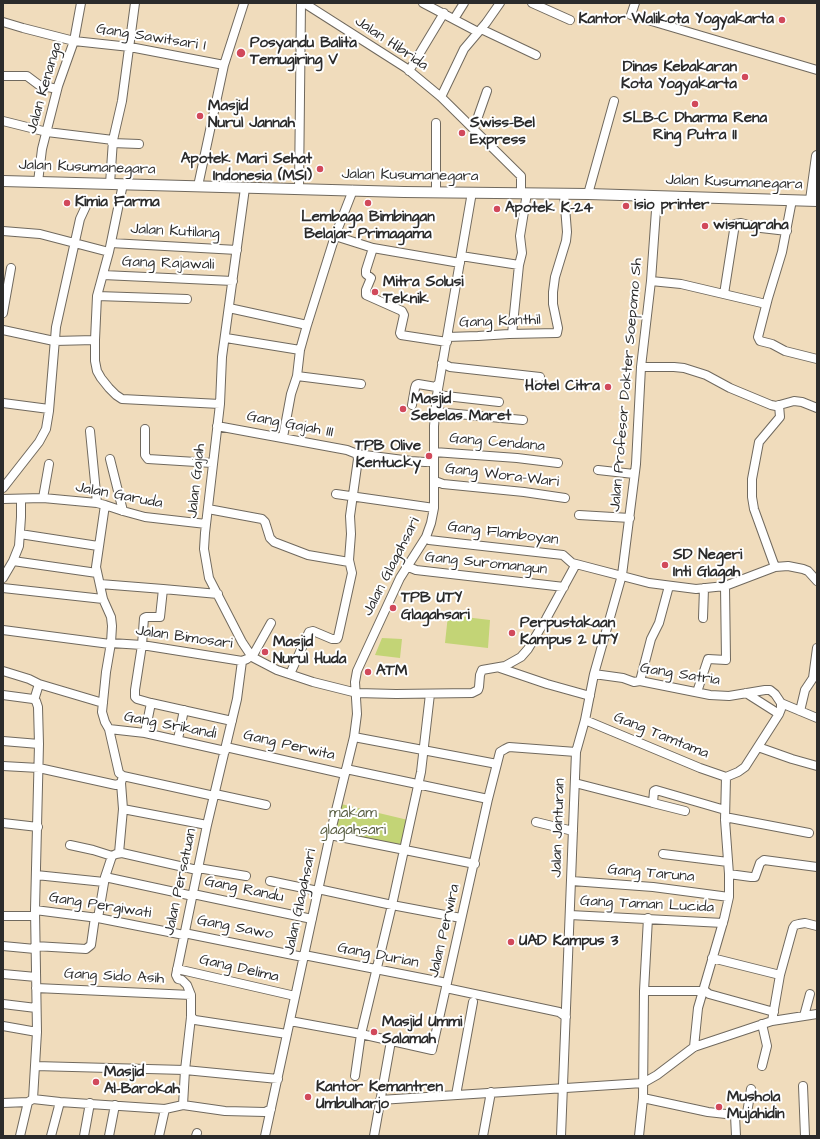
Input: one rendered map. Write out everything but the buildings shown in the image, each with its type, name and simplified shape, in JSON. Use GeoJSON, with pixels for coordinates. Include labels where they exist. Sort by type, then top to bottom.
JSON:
{"type":"FeatureCollection","features":[{"type":"Feature","properties":{"kind":"main road"},"geometry":{"type":"LineString","coordinates":[[814,200],[817,156]]}},
{"type":"Feature","properties":{"kind":"main road","name":"Jalan Kusumanegara"},"geometry":{"type":"LineString","coordinates":[[3,181],[245,188],[588,194],[814,200]]}},
{"type":"Feature","properties":{"kind":"street","name":"Jalan Kenanga"},"geometry":{"type":"LineString","coordinates":[[38,182],[42,149],[57,89],[74,41],[81,3]]}},
{"type":"Feature","properties":{"kind":"street"},"geometry":{"type":"LineString","coordinates":[[110,184],[112,142],[122,100],[130,47],[134,3]]}},
{"type":"Feature","properties":{"kind":"street"},"geometry":{"type":"LineString","coordinates":[[198,186],[224,65],[244,3]]}},
{"type":"Feature","properties":{"kind":"street"},"geometry":{"type":"LineString","coordinates":[[299,189],[301,3]]}},
{"type":"Feature","properties":{"kind":"street","name":"Jalan Hibrida"},"geometry":{"type":"LineString","coordinates":[[304,3],[409,71],[442,97],[521,176],[524,193]]}},
{"type":"Feature","properties":{"kind":"street"},"geometry":{"type":"LineString","coordinates":[[423,3],[454,19],[536,55]]}},
{"type":"Feature","properties":{"kind":"street"},"geometry":{"type":"LineString","coordinates":[[454,19],[464,3]]}},
{"type":"Feature","properties":{"kind":"street"},"geometry":{"type":"LineString","coordinates":[[442,97],[464,49],[500,3]]}},
{"type":"Feature","properties":{"kind":"street"},"geometry":{"type":"LineString","coordinates":[[532,3],[570,20]]}},
{"type":"Feature","properties":{"kind":"street"},"geometry":{"type":"LineString","coordinates":[[634,3],[631,16],[817,70]]}},
{"type":"Feature","properties":{"kind":"street"},"geometry":{"type":"LineString","coordinates":[[409,71],[444,14]]}},
{"type":"Feature","properties":{"kind":"street","name":"Gang Sawitsari I"},"geometry":{"type":"LineString","coordinates":[[3,22],[74,41],[130,47],[224,65]]}},
{"type":"Feature","properties":{"kind":"street"},"geometry":{"type":"LineString","coordinates":[[3,76],[27,76],[39,85],[57,89]]}},
{"type":"Feature","properties":{"kind":"street"},"geometry":{"type":"LineString","coordinates":[[474,128],[487,91]]}},
{"type":"Feature","properties":{"kind":"street"},"geometry":{"type":"LineString","coordinates":[[588,194],[614,101]]}},
{"type":"Feature","properties":{"kind":"street"},"geometry":{"type":"LineString","coordinates":[[3,122],[47,132],[112,142],[139,144]]}},
{"type":"Feature","properties":{"kind":"street"},"geometry":{"type":"LineString","coordinates":[[436,123],[436,191]]}},
{"type":"Feature","properties":{"kind":"street"},"geometry":{"type":"LineString","coordinates":[[123,184],[109,252],[97,296],[95,361],[98,374],[116,395],[122,399],[220,404]]}},
{"type":"Feature","properties":{"kind":"street","name":"Jalan Gajah"},"geometry":{"type":"LineString","coordinates":[[245,188],[222,364],[220,404],[212,463],[204,549],[209,578],[242,642],[252,657]]}},
{"type":"Feature","properties":{"kind":"street"},"geometry":{"type":"LineString","coordinates":[[283,437],[291,394],[297,376],[300,350],[307,325],[335,236],[353,190]]}},
{"type":"Feature","properties":{"kind":"street","name":"Jalan Glagahsari"},"geometry":{"type":"LineString","coordinates":[[265,1136],[330,835],[354,737],[357,714],[355,682],[357,671],[406,566],[426,537],[431,523],[434,508],[434,456],[438,384],[472,192]]}},
{"type":"Feature","properties":{"kind":"street"},"geometry":{"type":"LineString","coordinates":[[512,334],[522,248],[520,236],[524,193]]}},
{"type":"Feature","properties":{"kind":"street","name":"Gang Kanthil"},"geometry":{"type":"LineString","coordinates":[[373,248],[366,270],[366,274],[370,278],[366,295],[402,311],[404,315],[400,333],[401,335],[447,339],[512,334],[555,334],[558,331],[553,304],[553,286],[566,241],[567,232],[564,194]]}},
{"type":"Feature","properties":{"kind":"street","name":"Jalan Profesor Dokter Soepomo Sh"},"geometry":{"type":"LineString","coordinates":[[622,575],[630,518],[641,367],[651,281],[657,196]]}},
{"type":"Feature","properties":{"kind":"street"},"geometry":{"type":"LineString","coordinates":[[792,200],[782,252],[766,304],[758,339],[785,351],[817,359]]}},
{"type":"Feature","properties":{"kind":"street"},"geometry":{"type":"LineString","coordinates":[[3,488],[44,435],[49,409],[54,341],[80,219],[86,206]]}},
{"type":"Feature","properties":{"kind":"street"},"geometry":{"type":"LineString","coordinates":[[724,294],[735,224],[740,223],[761,228],[787,231]]}},
{"type":"Feature","properties":{"kind":"street"},"geometry":{"type":"LineString","coordinates":[[3,231],[40,234],[109,252]]}},
{"type":"Feature","properties":{"kind":"street"},"geometry":{"type":"LineString","coordinates":[[335,236],[373,248],[519,265]]}},
{"type":"Feature","properties":{"kind":"street","name":"Jalan Kutilang"},"geometry":{"type":"LineString","coordinates":[[111,243],[237,250]]}},
{"type":"Feature","properties":{"kind":"street"},"geometry":{"type":"LineString","coordinates":[[3,313],[11,268]]}},
{"type":"Feature","properties":{"kind":"street","name":"Gang Rajawali"},"geometry":{"type":"LineString","coordinates":[[103,275],[233,281]]}},
{"type":"Feature","properties":{"kind":"street"},"geometry":{"type":"LineString","coordinates":[[651,281],[681,284],[766,304]]}},
{"type":"Feature","properties":{"kind":"street"},"geometry":{"type":"LineString","coordinates":[[97,296],[187,299]]}},
{"type":"Feature","properties":{"kind":"street"},"geometry":{"type":"LineString","coordinates":[[229,308],[307,325]]}},
{"type":"Feature","properties":{"kind":"street"},"geometry":{"type":"LineString","coordinates":[[3,330],[54,341],[95,340]]}},
{"type":"Feature","properties":{"kind":"street"},"geometry":{"type":"LineString","coordinates":[[226,338],[300,350]]}},
{"type":"Feature","properties":{"kind":"street"},"geometry":{"type":"LineString","coordinates":[[442,363],[450,367],[540,377]]}},
{"type":"Feature","properties":{"kind":"street"},"geometry":{"type":"LineString","coordinates":[[641,367],[674,367],[694,370],[730,388],[771,405],[776,406],[797,401],[817,408]]}},
{"type":"Feature","properties":{"kind":"street"},"geometry":{"type":"LineString","coordinates":[[297,376],[361,384]]}},
{"type":"Feature","properties":{"kind":"street"},"geometry":{"type":"LineString","coordinates":[[412,405],[416,385],[436,387],[438,384]]}},
{"type":"Feature","properties":{"kind":"street"},"geometry":{"type":"LineString","coordinates":[[437,396],[499,402]]}},
{"type":"Feature","properties":{"kind":"street"},"geometry":{"type":"LineString","coordinates":[[3,403],[49,409]]}},
{"type":"Feature","properties":{"kind":"street"},"geometry":{"type":"LineString","coordinates":[[779,405],[780,417],[759,442],[752,479],[754,509],[775,567],[788,566],[803,569],[808,571],[817,581]]}},
{"type":"Feature","properties":{"kind":"street"},"geometry":{"type":"LineString","coordinates":[[436,412],[523,420]]}},
{"type":"Feature","properties":{"kind":"street","name":"Gang Gajah III"},"geometry":{"type":"LineString","coordinates":[[217,426],[283,437],[351,451],[357,454],[425,462],[434,456]]}},
{"type":"Feature","properties":{"kind":"street"},"geometry":{"type":"LineString","coordinates":[[145,429],[145,455],[148,459],[212,463]]}},
{"type":"Feature","properties":{"kind":"street"},"geometry":{"type":"LineString","coordinates":[[3,946],[86,949],[91,944],[105,880],[115,855],[123,809],[122,780],[109,729],[103,716],[102,703],[111,644],[112,626],[111,617],[103,599],[96,567],[101,504],[90,431]]}},
{"type":"Feature","properties":{"kind":"street"},"geometry":{"type":"LineString","coordinates":[[290,674],[310,631],[332,640],[337,639],[338,637],[352,573],[349,562],[351,534],[350,516],[358,459],[357,454]]}},
{"type":"Feature","properties":{"kind":"street","name":"Gang Cendana"},"geometry":{"type":"LineString","coordinates":[[434,456],[517,458],[558,463]]}},
{"type":"Feature","properties":{"kind":"street"},"geometry":{"type":"LineString","coordinates":[[110,459],[123,511]]}},
{"type":"Feature","properties":{"kind":"street"},"geometry":{"type":"LineString","coordinates":[[43,498],[49,464]]}},
{"type":"Feature","properties":{"kind":"street"},"geometry":{"type":"LineString","coordinates":[[598,470],[634,474]]}},
{"type":"Feature","properties":{"kind":"street","name":"Gang Wora-Wari"},"geometry":{"type":"LineString","coordinates":[[435,481],[443,484],[524,492],[565,498]]}},
{"type":"Feature","properties":{"kind":"street"},"geometry":{"type":"LineString","coordinates":[[336,494],[434,508]]}},
{"type":"Feature","properties":{"kind":"street","name":"Jalan Garuda"},"geometry":{"type":"LineString","coordinates":[[3,499],[43,498],[101,504],[145,517],[206,524]]}},
{"type":"Feature","properties":{"kind":"street"},"geometry":{"type":"LineString","coordinates":[[3,578],[13,561],[19,546],[21,499]]}},
{"type":"Feature","properties":{"kind":"street"},"geometry":{"type":"LineString","coordinates":[[208,509],[262,519],[265,522],[270,538],[274,542],[308,556],[349,562]]}},
{"type":"Feature","properties":{"kind":"street"},"geometry":{"type":"LineString","coordinates":[[579,515],[630,518]]}},
{"type":"Feature","properties":{"kind":"street"},"geometry":{"type":"LineString","coordinates":[[20,534],[98,546]]}},
{"type":"Feature","properties":{"kind":"street","name":"Gang Flamboyan"},"geometry":{"type":"LineString","coordinates":[[426,537],[429,540],[563,554],[572,563],[649,583],[696,589],[725,586],[775,567]]}},
{"type":"Feature","properties":{"kind":"street"},"geometry":{"type":"LineString","coordinates":[[13,561],[97,573]]}},
{"type":"Feature","properties":{"kind":"street"},"geometry":{"type":"LineString","coordinates":[[271,623],[252,657],[278,670],[313,682],[356,693],[366,694],[475,692],[479,687],[482,670],[500,668],[521,657],[546,619],[576,564]]}},
{"type":"Feature","properties":{"kind":"street","name":"Gang Suromangun"},"geometry":{"type":"LineString","coordinates":[[406,566],[416,570],[564,587]]}},
{"type":"Feature","properties":{"kind":"street","name":"Jalan Janturan"},"geometry":{"type":"LineString","coordinates":[[563,1088],[576,752],[585,720],[594,674],[622,575]]}},
{"type":"Feature","properties":{"kind":"street"},"geometry":{"type":"LineString","coordinates":[[100,584],[218,594]]}},
{"type":"Feature","properties":{"kind":"street"},"geometry":{"type":"LineString","coordinates":[[640,681],[651,639],[659,623],[669,586]]}},
{"type":"Feature","properties":{"kind":"street"},"geometry":{"type":"LineString","coordinates":[[697,692],[708,659],[726,660],[725,586]]}},
{"type":"Feature","properties":{"kind":"street"},"geometry":{"type":"LineString","coordinates":[[3,588],[103,599]]}},
{"type":"Feature","properties":{"kind":"street"},"geometry":{"type":"LineString","coordinates":[[703,618],[704,588]]}},
{"type":"Feature","properties":{"kind":"street"},"geometry":{"type":"LineString","coordinates":[[163,589],[160,617],[144,618],[135,697],[151,703],[232,721]]}},
{"type":"Feature","properties":{"kind":"street","name":"Jalan Bimosari"},"geometry":{"type":"LineString","coordinates":[[3,630],[111,644],[142,645],[242,661],[252,657]]}},
{"type":"Feature","properties":{"kind":"street"},"geometry":{"type":"LineString","coordinates":[[800,711],[804,692],[816,671],[817,648]]}},
{"type":"Feature","properties":{"kind":"street","name":"Jalan Persatuan"},"geometry":{"type":"LineString","coordinates":[[177,969],[207,825],[237,699],[242,661]]}},
{"type":"Feature","properties":{"kind":"street"},"geometry":{"type":"LineString","coordinates":[[500,668],[542,683],[590,696]]}},
{"type":"Feature","properties":{"kind":"street"},"geometry":{"type":"LineString","coordinates":[[3,671],[29,679],[39,684],[102,703]]}},
{"type":"Feature","properties":{"kind":"street","name":"Gang Satria"},"geometry":{"type":"LineString","coordinates":[[594,674],[623,678],[634,682],[640,681],[710,695],[729,696],[760,690],[770,690],[775,694],[781,703]]}},
{"type":"Feature","properties":{"kind":"street"},"geometry":{"type":"LineString","coordinates":[[33,700],[39,684]]}},
{"type":"Feature","properties":{"kind":"street"},"geometry":{"type":"LineString","coordinates":[[746,693],[779,714]]}},
{"type":"Feature","properties":{"kind":"street"},"geometry":{"type":"LineString","coordinates":[[355,1076],[361,1034],[392,905],[418,785],[424,750],[430,694]]}},
{"type":"Feature","properties":{"kind":"street"},"geometry":{"type":"LineString","coordinates":[[3,695],[36,701],[38,707],[39,768],[35,913],[37,1032],[30,1100],[20,1136]]}},
{"type":"Feature","properties":{"kind":"street"},"geometry":{"type":"LineString","coordinates":[[145,733],[151,703]]}},
{"type":"Feature","properties":{"kind":"street"},"geometry":{"type":"LineString","coordinates":[[694,1047],[698,1008],[723,923],[729,896],[725,820],[726,777],[745,767],[779,714],[781,703],[817,718]]}},
{"type":"Feature","properties":{"kind":"street"},"geometry":{"type":"LineString","coordinates":[[178,739],[184,710]]}},
{"type":"Feature","properties":{"kind":"street","name":"Gang Tamtama"},"geometry":{"type":"LineString","coordinates":[[585,720],[700,768],[726,777]]}},
{"type":"Feature","properties":{"kind":"street","name":"Gang Srikandi"},"geometry":{"type":"LineString","coordinates":[[109,729],[145,733],[226,749]]}},
{"type":"Feature","properties":{"kind":"street"},"geometry":{"type":"LineString","coordinates":[[354,737],[497,764]]}},
{"type":"Feature","properties":{"kind":"street"},"geometry":{"type":"LineString","coordinates":[[3,741],[39,744]]}},
{"type":"Feature","properties":{"kind":"street","name":"Jalan Perwira"},"geometry":{"type":"LineString","coordinates":[[290,1021],[361,1034],[391,1042],[432,1050],[461,918],[475,864],[488,799],[500,752],[509,747],[576,752]]}},
{"type":"Feature","properties":{"kind":"street"},"geometry":{"type":"LineString","coordinates":[[758,748],[817,766]]}},
{"type":"Feature","properties":{"kind":"street","name":"Gang Perwita"},"geometry":{"type":"LineString","coordinates":[[226,749],[488,799]]}},
{"type":"Feature","properties":{"kind":"street"},"geometry":{"type":"LineString","coordinates":[[3,766],[39,768],[116,785],[122,780],[266,804]]}},
{"type":"Feature","properties":{"kind":"street"},"geometry":{"type":"LineString","coordinates":[[575,783],[685,811]]}},
{"type":"Feature","properties":{"kind":"street"},"geometry":{"type":"LineString","coordinates":[[653,803],[654,791],[656,790],[725,810]]}},
{"type":"Feature","properties":{"kind":"street"},"geometry":{"type":"LineString","coordinates":[[123,809],[207,825]]}},
{"type":"Feature","properties":{"kind":"street"},"geometry":{"type":"LineString","coordinates":[[725,820],[730,818],[808,833]]}},
{"type":"Feature","properties":{"kind":"street"},"geometry":{"type":"LineString","coordinates":[[536,822],[573,831]]}},
{"type":"Feature","properties":{"kind":"street"},"geometry":{"type":"LineString","coordinates":[[3,823],[38,827]]}},
{"type":"Feature","properties":{"kind":"street"},"geometry":{"type":"LineString","coordinates":[[330,835],[475,864]]}},
{"type":"Feature","properties":{"kind":"street"},"geometry":{"type":"LineString","coordinates":[[70,845],[115,855],[246,876]]}},
{"type":"Feature","properties":{"kind":"street"},"geometry":{"type":"LineString","coordinates":[[663,854],[728,862]]}},
{"type":"Feature","properties":{"kind":"street"},"geometry":{"type":"LineString","coordinates":[[729,874],[754,877],[757,875],[760,863],[764,860],[817,867]]}},
{"type":"Feature","properties":{"kind":"street","name":"Gang Randu"},"geometry":{"type":"LineString","coordinates":[[36,875],[105,880],[193,895],[312,919]]}},
{"type":"Feature","properties":{"kind":"street","name":"Gang Taruna"},"geometry":{"type":"LineString","coordinates":[[572,881],[653,887],[729,896]]}},
{"type":"Feature","properties":{"kind":"street"},"geometry":{"type":"LineString","coordinates":[[270,882],[461,918]]}},
{"type":"Feature","properties":{"kind":"street","name":"Gang Pergiwati"},"geometry":{"type":"LineString","coordinates":[[3,916],[35,913],[96,918],[184,934]]}},
{"type":"Feature","properties":{"kind":"street","name":"Gang Taman Lucida"},"geometry":{"type":"LineString","coordinates":[[570,915],[723,923]]}},
{"type":"Feature","properties":{"kind":"street"},"geometry":{"type":"LineString","coordinates":[[639,1136],[643,1098],[644,991],[648,918]]}},
{"type":"Feature","properties":{"kind":"street"},"geometry":{"type":"LineString","coordinates":[[772,1021],[780,975],[794,926],[805,923],[817,926]]}},
{"type":"Feature","properties":{"kind":"street","name":"Gang Sawo"},"geometry":{"type":"LineString","coordinates":[[184,934],[304,956]]}},
{"type":"Feature","properties":{"kind":"street","name":"Gang Durian"},"geometry":{"type":"LineString","coordinates":[[304,956],[377,970],[558,1012],[566,1017]]}},
{"type":"Feature","properties":{"kind":"street"},"geometry":{"type":"LineString","coordinates":[[712,958],[780,975]]}},
{"type":"Feature","properties":{"kind":"street"},"geometry":{"type":"LineString","coordinates":[[177,969],[176,977],[188,985],[191,995],[191,1017],[183,1105]]}},
{"type":"Feature","properties":{"kind":"street","name":"Gang Delima"},"geometry":{"type":"LineString","coordinates":[[177,969],[295,996]]}},
{"type":"Feature","properties":{"kind":"street"},"geometry":{"type":"LineString","coordinates":[[3,974],[36,977]]}},
{"type":"Feature","properties":{"kind":"street","name":"Gang Sido Asih"},"geometry":{"type":"LineString","coordinates":[[36,988],[191,995]]}},
{"type":"Feature","properties":{"kind":"street"},"geometry":{"type":"LineString","coordinates":[[644,991],[703,991],[774,1012]]}},
{"type":"Feature","properties":{"kind":"street"},"geometry":{"type":"LineString","coordinates":[[804,1016],[810,994]]}},
{"type":"Feature","properties":{"kind":"street"},"geometry":{"type":"LineString","coordinates":[[456,1096],[473,1002]]}},
{"type":"Feature","properties":{"kind":"street"},"geometry":{"type":"LineString","coordinates":[[3,1004],[36,1008]]}},
{"type":"Feature","properties":{"kind":"street"},"geometry":{"type":"LineString","coordinates":[[380,1100],[643,1083],[657,1075],[694,1047],[772,1021],[817,1014]]}},
{"type":"Feature","properties":{"kind":"street"},"geometry":{"type":"LineString","coordinates":[[191,1017],[195,1020],[287,1034]]}},
{"type":"Feature","properties":{"kind":"street"},"geometry":{"type":"LineString","coordinates":[[762,1024],[767,1046],[762,1066]]}},
{"type":"Feature","properties":{"kind":"street"},"geometry":{"type":"LineString","coordinates":[[3,1026],[37,1032]]}},
{"type":"Feature","properties":{"kind":"street"},"geometry":{"type":"LineString","coordinates":[[374,1136],[391,1042]]}},
{"type":"Feature","properties":{"kind":"street"},"geometry":{"type":"LineString","coordinates":[[34,1066],[185,1070],[278,1079]]}},
{"type":"Feature","properties":{"kind":"street"},"geometry":{"type":"LineString","coordinates":[[803,1086],[805,1136]]}},
{"type":"Feature","properties":{"kind":"street"},"geometry":{"type":"LineString","coordinates":[[561,1136],[563,1088]]}},
{"type":"Feature","properties":{"kind":"street"},"geometry":{"type":"LineString","coordinates":[[643,1098],[708,1112],[744,1115],[747,1113],[751,1089]]}},
{"type":"Feature","properties":{"kind":"street"},"geometry":{"type":"LineString","coordinates":[[483,1136],[492,1092]]}},
{"type":"Feature","properties":{"kind":"street"},"geometry":{"type":"LineString","coordinates":[[3,1103],[30,1100],[165,1109],[183,1105],[225,1111],[265,1112],[271,1109]]}},
{"type":"Feature","properties":{"kind":"street"},"geometry":{"type":"LineString","coordinates":[[51,1136],[60,1102]]}},
{"type":"Feature","properties":{"kind":"street"},"geometry":{"type":"LineString","coordinates":[[84,1136],[90,1103]]}},
{"type":"Feature","properties":{"kind":"street"},"geometry":{"type":"LineString","coordinates":[[109,1136],[115,1105]]}},
{"type":"Feature","properties":{"kind":"street"},"geometry":{"type":"LineString","coordinates":[[159,1136],[165,1109]]}},
{"type":"Feature","properties":{"kind":"street"},"geometry":{"type":"LineString","coordinates":[[735,1115],[736,1136]]}},
{"type":"Feature","properties":{"kind":"green space"},"geometry":{"type":"Polygon","coordinates":[[[448,615],[490,620],[488,648],[445,643],[448,615]]]}},
{"type":"Feature","properties":{"kind":"green space"},"geometry":{"type":"Polygon","coordinates":[[[382,638],[402,639],[400,658],[375,655],[382,638]]]}},
{"type":"Feature","properties":{"kind":"green space","name":"makam glagahsari"},"geometry":{"type":"Polygon","coordinates":[[[341,804],[408,820],[402,848],[338,835],[336,827],[341,804]]]}},
{"type":"Feature","properties":{"kind":"place","name":"Kantor Walikota Yogyakarta"},"geometry":{"type":"Point","coordinates":[782,20]}},
{"type":"Feature","properties":{"kind":"place","name":"Posyandu Balita Temugiring V"},"geometry":{"type":"Point","coordinates":[241,53]}},
{"type":"Feature","properties":{"kind":"place","name":"Dinas Kebakaran Kota Yogyakarta"},"geometry":{"type":"Point","coordinates":[745,77]}},
{"type":"Feature","properties":{"kind":"place","name":"SLB-C Dharma Rena Ring Putra II"},"geometry":{"type":"Point","coordinates":[695,104]}},
{"type":"Feature","properties":{"kind":"place","name":"Masjid Nurul Jannah"},"geometry":{"type":"Point","coordinates":[200,116]}},
{"type":"Feature","properties":{"kind":"place","name":"Swiss-Bel Express"},"geometry":{"type":"Point","coordinates":[462,133]}},
{"type":"Feature","properties":{"kind":"place","name":"Apotek Mari Sehat Indonesia (MSI)"},"geometry":{"type":"Point","coordinates":[320,169]}},
{"type":"Feature","properties":{"kind":"place","name":"Kimia Farma"},"geometry":{"type":"Point","coordinates":[67,203]}},
{"type":"Feature","properties":{"kind":"place","name":"Lembaga Bimbingan Belajar Primagama"},"geometry":{"type":"Point","coordinates":[368,203]}},
{"type":"Feature","properties":{"kind":"place","name":"isio printer"},"geometry":{"type":"Point","coordinates":[626,206]}},
{"type":"Feature","properties":{"kind":"place","name":"Apotek K-24"},"geometry":{"type":"Point","coordinates":[497,209]}},
{"type":"Feature","properties":{"kind":"place","name":"wisnugraha"},"geometry":{"type":"Point","coordinates":[705,226]}},
{"type":"Feature","properties":{"kind":"place","name":"Mitra Solusi Teknik"},"geometry":{"type":"Point","coordinates":[375,292]}},
{"type":"Feature","properties":{"kind":"place","name":"Hotel Citra"},"geometry":{"type":"Point","coordinates":[608,387]}},
{"type":"Feature","properties":{"kind":"place","name":"Masjid Sebelas Maret"},"geometry":{"type":"Point","coordinates":[403,409]}},
{"type":"Feature","properties":{"kind":"place","name":"TPB Olive Kentucky"},"geometry":{"type":"Point","coordinates":[429,456]}},
{"type":"Feature","properties":{"kind":"place","name":"SD Negeri Inti Glagah"},"geometry":{"type":"Point","coordinates":[665,565]}},
{"type":"Feature","properties":{"kind":"place","name":"TPB UTY Glagahsari"},"geometry":{"type":"Point","coordinates":[393,608]}},
{"type":"Feature","properties":{"kind":"place","name":"Perpustakaan Kampus 2 UTY"},"geometry":{"type":"Point","coordinates":[512,633]}},
{"type":"Feature","properties":{"kind":"place","name":"Masjid Nurul Huda"},"geometry":{"type":"Point","coordinates":[265,652]}},
{"type":"Feature","properties":{"kind":"place","name":"ATM"},"geometry":{"type":"Point","coordinates":[368,672]}},
{"type":"Feature","properties":{"kind":"place","name":"UAD Kampus 3"},"geometry":{"type":"Point","coordinates":[511,942]}},
{"type":"Feature","properties":{"kind":"place","name":"Masjid Ummi Salamah"},"geometry":{"type":"Point","coordinates":[374,1032]}},
{"type":"Feature","properties":{"kind":"place","name":"Masjid Al-Barokah"},"geometry":{"type":"Point","coordinates":[96,1082]}},
{"type":"Feature","properties":{"kind":"place","name":"Kantor Kemantren Umbulharjo"},"geometry":{"type":"Point","coordinates":[308,1097]}},
{"type":"Feature","properties":{"kind":"place","name":"Mushola Mujahidin"},"geometry":{"type":"Point","coordinates":[719,1107]}}]}
